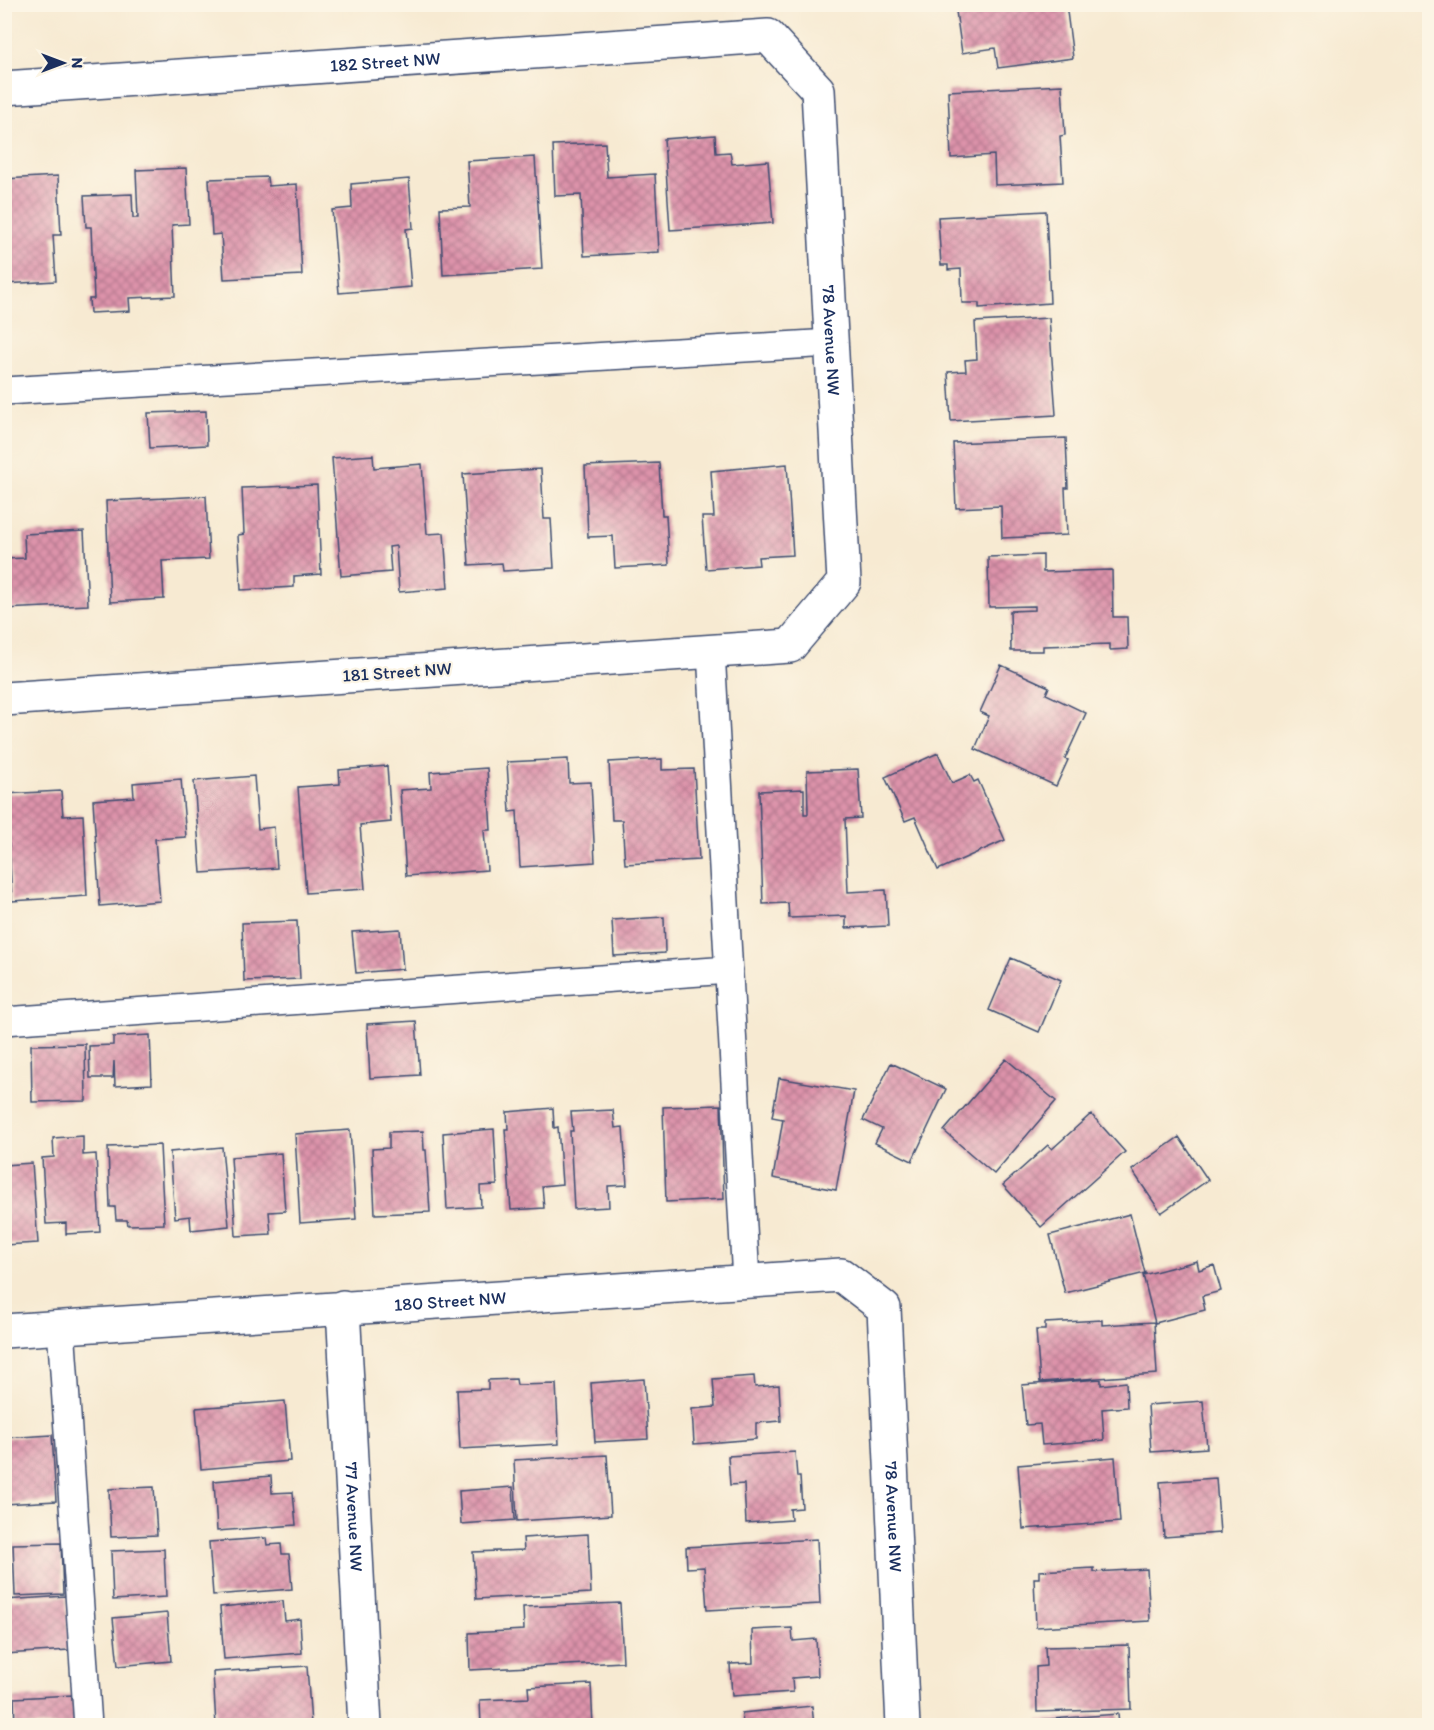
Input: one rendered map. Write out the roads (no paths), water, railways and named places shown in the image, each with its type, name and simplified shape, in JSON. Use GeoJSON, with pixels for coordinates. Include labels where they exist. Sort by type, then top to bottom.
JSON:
{"type":"FeatureCollection","features":[{"type":"Feature","properties":{"kind":"street","name":"182 Street NW"},"geometry":{"type":"LineString","coordinates":[[4,88],[768,36]]}},
{"type":"Feature","properties":{"kind":"street","name":"78 Avenue NW"},"geometry":{"type":"LineString","coordinates":[[768,36],[818,90],[844,582],[790,646]]}},
{"type":"Feature","properties":{"kind":"street","name":"181 Street NW"},"geometry":{"type":"LineString","coordinates":[[4,699],[790,646]]}},
{"type":"Feature","properties":{"kind":"street","name":"180 Street NW"},"geometry":{"type":"LineString","coordinates":[[4,1330],[841,1275],[884,1308]]}},
{"type":"Feature","properties":{"kind":"street","name":"77 Avenue NW"},"geometry":{"type":"LineString","coordinates":[[343,1307],[365,1725]]}},
{"type":"Feature","properties":{"kind":"street","name":"78 Avenue NW"},"geometry":{"type":"LineString","coordinates":[[884,1308],[903,1725]]}},
{"type":"Feature","properties":{"kind":"lane"},"geometry":{"type":"LineString","coordinates":[[4,391],[831,343]]}},
{"type":"Feature","properties":{"kind":"lane"},"geometry":{"type":"LineString","coordinates":[[711,651],[746,1281]]}},
{"type":"Feature","properties":{"kind":"lane"},"geometry":{"type":"LineString","coordinates":[[4,1021],[729,970]]}},
{"type":"Feature","properties":{"kind":"lane"},"geometry":{"type":"LineString","coordinates":[[61,1327],[88,1725]]}}]}
